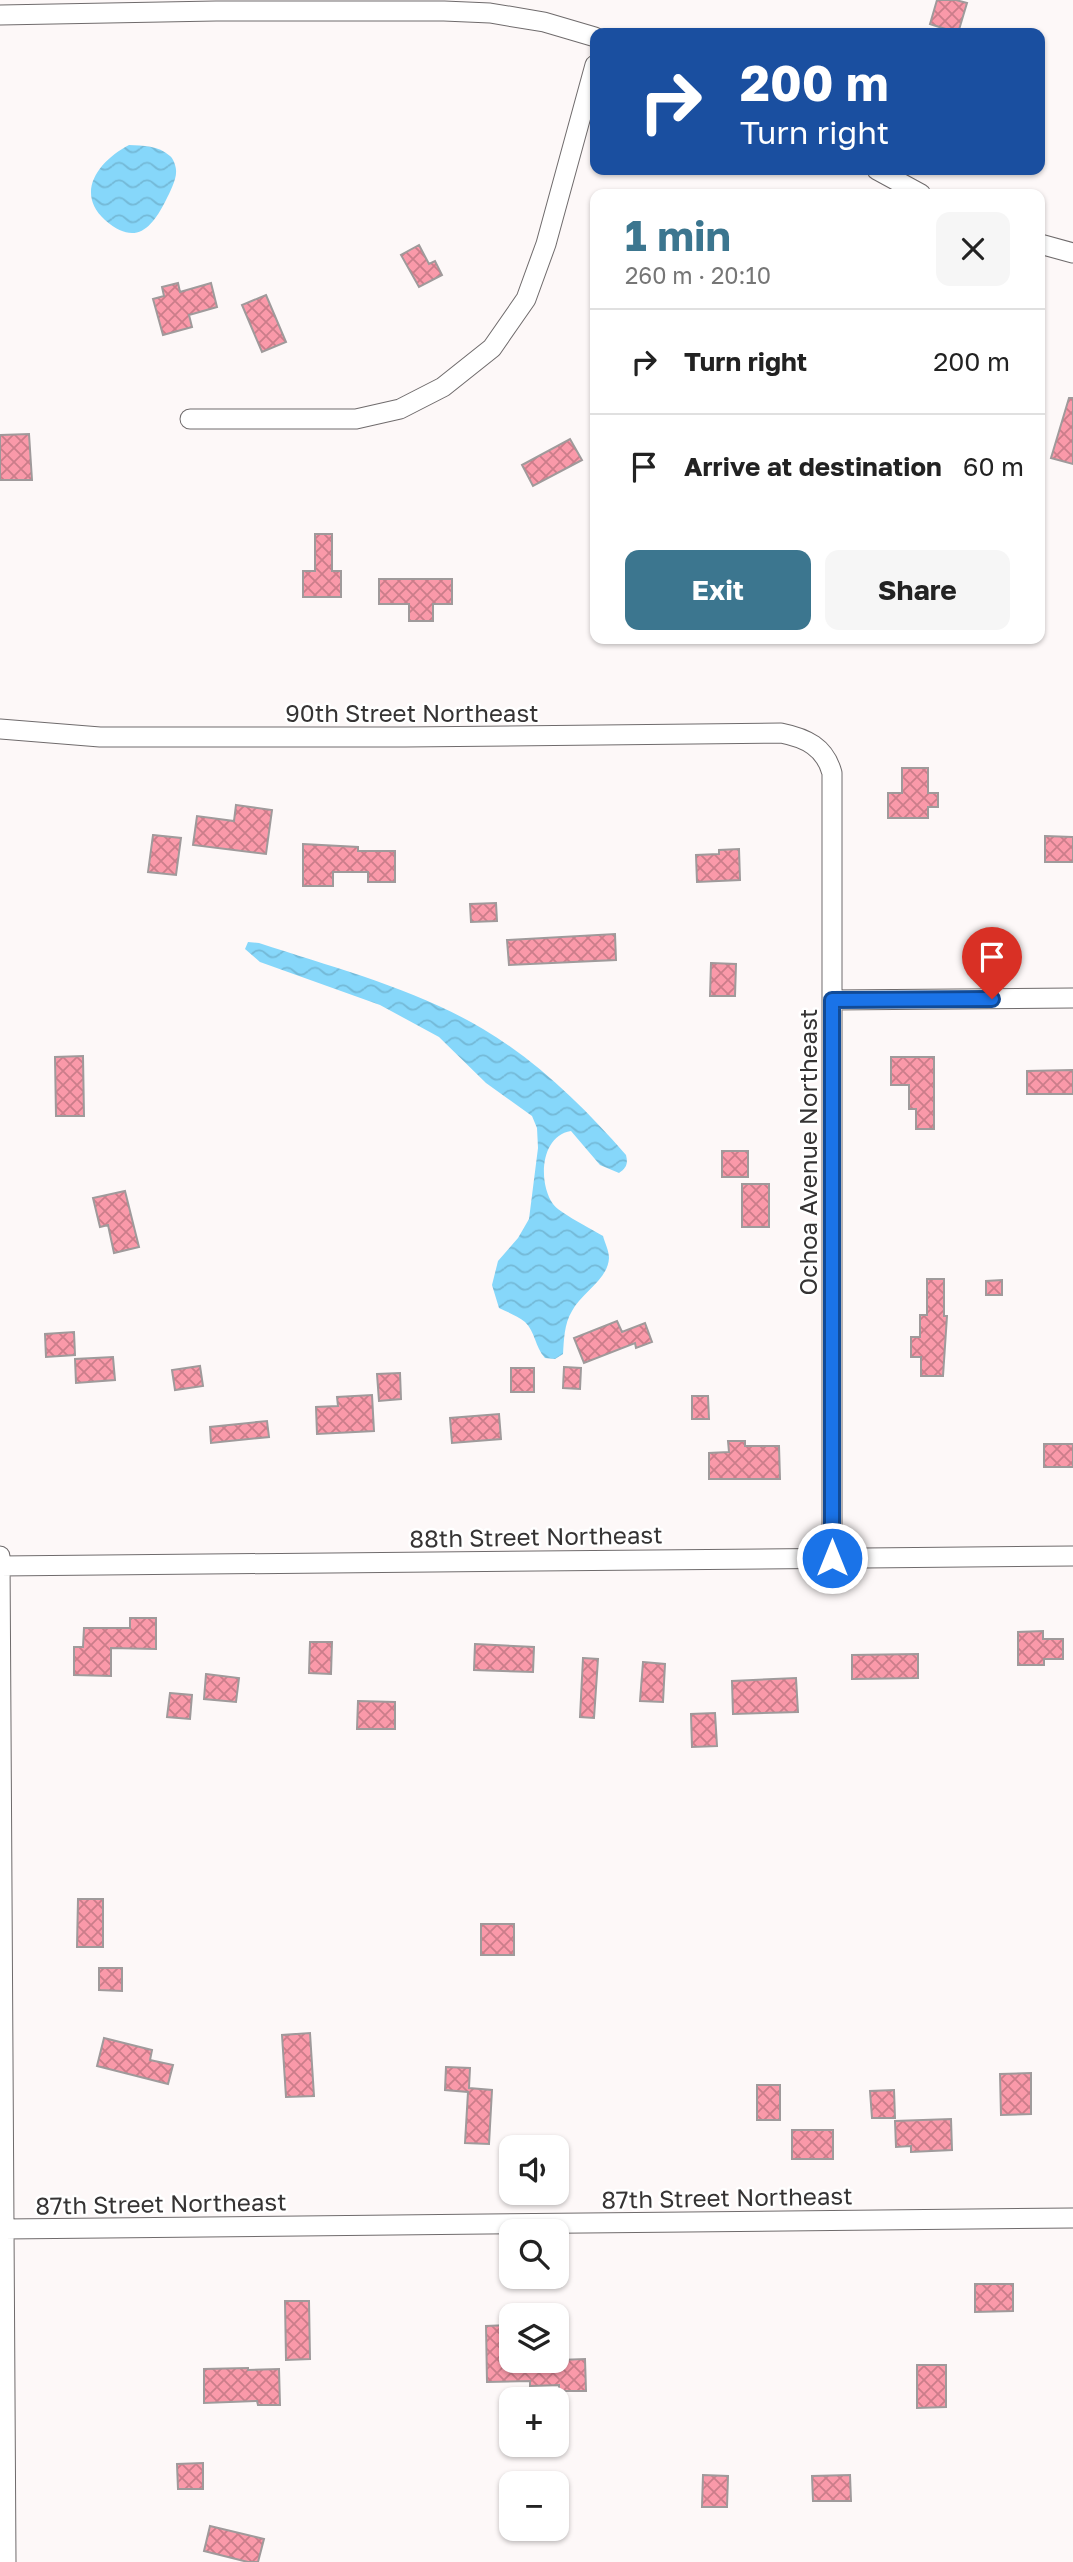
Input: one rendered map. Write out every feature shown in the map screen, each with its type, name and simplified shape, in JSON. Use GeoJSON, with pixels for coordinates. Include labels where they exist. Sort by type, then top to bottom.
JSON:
{"type":"FeatureCollection","features":[{"type":"Feature","properties":{"kind":"street"},"geometry":{"type":"LineString","coordinates":[[0,15],[220,5],[444,10],[490,13],[544,22],[590,36]]}},
{"type":"Feature","properties":{"kind":"street"},"geometry":{"type":"LineString","coordinates":[[190,419],[356,419],[400,409],[443,387],[492,348],[526,299],[546,244],[590,83]]}},
{"type":"Feature","properties":{"kind":"street"},"geometry":{"type":"LineString","coordinates":[[886,175],[911,189]]}},
{"type":"Feature","properties":{"kind":"street"},"geometry":{"type":"LineString","coordinates":[[1045,245],[1073,253]]}},
{"type":"Feature","properties":{"kind":"street","name":"90th Street Northeast"},"geometry":{"type":"LineString","coordinates":[[0,729],[100,737],[781,733],[798,736],[820,750]]}},
{"type":"Feature","properties":{"kind":"street","name":"Ochoa Avenue Northeast"},"geometry":{"type":"LineString","coordinates":[[820,750],[828,759],[832,773],[832,1558]]}},
{"type":"Feature","properties":{"kind":"street"},"geometry":{"type":"LineString","coordinates":[[832,1000],[1073,998]]}},
{"type":"Feature","properties":{"kind":"street"},"geometry":{"type":"LineString","coordinates":[[0,1556],[6,2562]]}},
{"type":"Feature","properties":{"kind":"street","name":"88th Street Northeast"},"geometry":{"type":"LineString","coordinates":[[1,1566],[1073,1556]]}},
{"type":"Feature","properties":{"kind":"street","name":"87th Street Northeast"},"geometry":{"type":"LineString","coordinates":[[5,2229],[1073,2218]]}},
{"type":"Feature","properties":{"kind":"water"},"geometry":{"type":"Polygon","coordinates":[[[129,145],[165,152],[171,157],[176,170],[171,189],[160,211],[148,226],[134,233],[116,228],[105,220],[96,209],[91,188],[100,168],[118,151],[129,145]]]}},
{"type":"Feature","properties":{"kind":"water"},"geometry":{"type":"Polygon","coordinates":[[[248,942],[259,943],[402,990],[483,1029],[541,1070],[594,1120],[626,1155],[626,1165],[619,1173],[600,1165],[571,1131],[561,1135],[548,1151],[545,1184],[553,1204],[603,1236],[609,1255],[604,1273],[576,1304],[569,1316],[563,1354],[555,1359],[545,1358],[525,1322],[499,1308],[492,1285],[498,1261],[518,1238],[529,1219],[538,1148],[537,1128],[532,1116],[486,1083],[439,1037],[380,1005],[260,962],[245,949],[248,942]]]}},
{"type":"Feature","properties":{"kind":"building"},"geometry":{"type":"Polygon","coordinates":[[[937,0],[967,3],[960,28],[942,28],[930,24],[937,0]]]}},
{"type":"Feature","properties":{"kind":"building"},"geometry":{"type":"Polygon","coordinates":[[[419,245],[429,264],[435,261],[442,275],[419,287],[401,255],[419,245]]]}},
{"type":"Feature","properties":{"kind":"building"},"geometry":{"type":"Polygon","coordinates":[[[178,283],[180,292],[211,283],[217,307],[189,315],[192,327],[163,335],[153,299],[164,296],[162,287],[178,283]]]}},
{"type":"Feature","properties":{"kind":"building"},"geometry":{"type":"Polygon","coordinates":[[[266,295],[286,342],[262,352],[242,305],[266,295]]]}},
{"type":"Feature","properties":{"kind":"building"},"geometry":{"type":"Polygon","coordinates":[[[1069,398],[1073,398],[1073,464],[1051,458],[1069,398]]]}},
{"type":"Feature","properties":{"kind":"building"},"geometry":{"type":"Polygon","coordinates":[[[29,434],[32,480],[0,480],[0,435],[29,434]]]}},
{"type":"Feature","properties":{"kind":"building"},"geometry":{"type":"Polygon","coordinates":[[[570,439],[582,460],[533,486],[522,465],[570,439]]]}},
{"type":"Feature","properties":{"kind":"building"},"geometry":{"type":"Polygon","coordinates":[[[315,534],[332,534],[332,571],[341,571],[341,597],[303,597],[303,571],[315,571],[315,534]]]}},
{"type":"Feature","properties":{"kind":"building"},"geometry":{"type":"Polygon","coordinates":[[[379,579],[452,579],[452,604],[433,604],[433,621],[409,621],[409,604],[379,604],[379,579]]]}},
{"type":"Feature","properties":{"kind":"building"},"geometry":{"type":"Polygon","coordinates":[[[902,768],[928,768],[928,793],[938,793],[938,807],[928,807],[928,818],[888,818],[888,793],[902,793],[902,768]]]}},
{"type":"Feature","properties":{"kind":"building"},"geometry":{"type":"Polygon","coordinates":[[[236,805],[272,810],[266,854],[193,845],[197,816],[234,821],[236,805]]]}},
{"type":"Feature","properties":{"kind":"building"},"geometry":{"type":"Polygon","coordinates":[[[153,835],[181,838],[176,875],[148,872],[153,835]]]}},
{"type":"Feature","properties":{"kind":"building"},"geometry":{"type":"Polygon","coordinates":[[[1045,836],[1073,837],[1073,862],[1045,862],[1045,836]]]}},
{"type":"Feature","properties":{"kind":"building"},"geometry":{"type":"Polygon","coordinates":[[[303,844],[358,847],[358,851],[395,851],[395,882],[368,882],[368,872],[333,872],[333,886],[303,886],[303,844]]]}},
{"type":"Feature","properties":{"kind":"building"},"geometry":{"type":"Polygon","coordinates":[[[739,849],[740,880],[697,882],[696,855],[719,854],[719,850],[739,849]]]}},
{"type":"Feature","properties":{"kind":"building"},"geometry":{"type":"Polygon","coordinates":[[[496,903],[497,921],[471,922],[470,904],[496,903]]]}},
{"type":"Feature","properties":{"kind":"building"},"geometry":{"type":"Polygon","coordinates":[[[615,934],[616,960],[509,965],[507,940],[615,934]]]}},
{"type":"Feature","properties":{"kind":"building"},"geometry":{"type":"Polygon","coordinates":[[[711,963],[736,964],[735,996],[710,996],[711,963]]]}},
{"type":"Feature","properties":{"kind":"building"},"geometry":{"type":"Polygon","coordinates":[[[83,1056],[84,1116],[56,1116],[55,1057],[83,1056]]]}},
{"type":"Feature","properties":{"kind":"building"},"geometry":{"type":"Polygon","coordinates":[[[891,1057],[934,1057],[934,1129],[916,1129],[916,1109],[909,1109],[909,1085],[891,1085],[891,1057]]]}},
{"type":"Feature","properties":{"kind":"building"},"geometry":{"type":"Polygon","coordinates":[[[1073,1070],[1073,1094],[1027,1094],[1027,1071],[1073,1070]]]}},
{"type":"Feature","properties":{"kind":"building"},"geometry":{"type":"Polygon","coordinates":[[[722,1151],[748,1151],[748,1177],[722,1177],[722,1151]]]}},
{"type":"Feature","properties":{"kind":"building"},"geometry":{"type":"Polygon","coordinates":[[[742,1184],[769,1184],[769,1227],[742,1227],[742,1184]]]}},
{"type":"Feature","properties":{"kind":"building"},"geometry":{"type":"Polygon","coordinates":[[[125,1191],[139,1247],[114,1253],[108,1225],[100,1227],[93,1198],[125,1191]]]}},
{"type":"Feature","properties":{"kind":"building"},"geometry":{"type":"Polygon","coordinates":[[[927,1279],[944,1279],[944,1316],[947,1316],[943,1376],[921,1376],[921,1357],[911,1357],[911,1337],[920,1337],[920,1315],[927,1315],[927,1279]]]}},
{"type":"Feature","properties":{"kind":"building"},"geometry":{"type":"Polygon","coordinates":[[[1002,1280],[1002,1295],[986,1295],[986,1281],[1002,1280]]]}},
{"type":"Feature","properties":{"kind":"building"},"geometry":{"type":"Polygon","coordinates":[[[617,1321],[622,1332],[645,1323],[652,1342],[636,1348],[635,1343],[584,1363],[574,1338],[617,1321]]]}},
{"type":"Feature","properties":{"kind":"building"},"geometry":{"type":"Polygon","coordinates":[[[74,1332],[75,1355],[46,1357],[45,1334],[74,1332]]]}},
{"type":"Feature","properties":{"kind":"building"},"geometry":{"type":"Polygon","coordinates":[[[113,1357],[115,1380],[76,1383],[75,1359],[113,1357]]]}},
{"type":"Feature","properties":{"kind":"building"},"geometry":{"type":"Polygon","coordinates":[[[200,1366],[203,1386],[175,1390],[172,1370],[200,1366]]]}},
{"type":"Feature","properties":{"kind":"building"},"geometry":{"type":"Polygon","coordinates":[[[564,1367],[581,1368],[580,1389],[563,1388],[564,1367]]]}},
{"type":"Feature","properties":{"kind":"building"},"geometry":{"type":"Polygon","coordinates":[[[511,1368],[534,1368],[534,1392],[511,1392],[511,1368]]]}},
{"type":"Feature","properties":{"kind":"building"},"geometry":{"type":"Polygon","coordinates":[[[400,1373],[401,1399],[379,1401],[377,1374],[400,1373]]]}},
{"type":"Feature","properties":{"kind":"building"},"geometry":{"type":"Polygon","coordinates":[[[372,1395],[374,1431],[317,1434],[316,1407],[338,1406],[337,1397],[372,1395]]]}},
{"type":"Feature","properties":{"kind":"building"},"geometry":{"type":"Polygon","coordinates":[[[692,1396],[708,1396],[709,1419],[692,1419],[692,1396]]]}},
{"type":"Feature","properties":{"kind":"building"},"geometry":{"type":"Polygon","coordinates":[[[499,1414],[501,1439],[452,1443],[450,1418],[499,1414]]]}},
{"type":"Feature","properties":{"kind":"building"},"geometry":{"type":"Polygon","coordinates":[[[267,1421],[269,1437],[211,1443],[210,1427],[267,1421]]]}},
{"type":"Feature","properties":{"kind":"building"},"geometry":{"type":"Polygon","coordinates":[[[728,1441],[745,1441],[745,1446],[779,1446],[780,1479],[709,1479],[709,1453],[729,1452],[728,1441]]]}},
{"type":"Feature","properties":{"kind":"building"},"geometry":{"type":"Polygon","coordinates":[[[1044,1444],[1073,1444],[1073,1467],[1044,1467],[1044,1444]]]}},
{"type":"Feature","properties":{"kind":"building"},"geometry":{"type":"Polygon","coordinates":[[[130,1618],[156,1618],[156,1649],[111,1648],[111,1676],[74,1675],[74,1647],[83,1647],[84,1628],[130,1628],[130,1618]]]}},
{"type":"Feature","properties":{"kind":"building"},"geometry":{"type":"Polygon","coordinates":[[[1043,1631],[1043,1639],[1063,1639],[1063,1659],[1044,1659],[1044,1665],[1018,1665],[1018,1632],[1043,1631]]]}},
{"type":"Feature","properties":{"kind":"building"},"geometry":{"type":"Polygon","coordinates":[[[310,1642],[332,1642],[331,1674],[309,1673],[310,1642]]]}},
{"type":"Feature","properties":{"kind":"building"},"geometry":{"type":"Polygon","coordinates":[[[475,1644],[534,1647],[533,1672],[474,1670],[475,1644]]]}},
{"type":"Feature","properties":{"kind":"building"},"geometry":{"type":"Polygon","coordinates":[[[918,1654],[918,1678],[852,1679],[852,1655],[918,1654]]]}},
{"type":"Feature","properties":{"kind":"building"},"geometry":{"type":"Polygon","coordinates":[[[583,1658],[598,1659],[594,1718],[580,1717],[583,1658]]]}},
{"type":"Feature","properties":{"kind":"building"},"geometry":{"type":"Polygon","coordinates":[[[643,1662],[665,1664],[663,1702],[640,1701],[643,1662]]]}},
{"type":"Feature","properties":{"kind":"building"},"geometry":{"type":"Polygon","coordinates":[[[206,1674],[239,1678],[236,1702],[204,1699],[206,1674]]]}},
{"type":"Feature","properties":{"kind":"building"},"geometry":{"type":"Polygon","coordinates":[[[796,1678],[798,1712],[733,1714],[732,1681],[796,1678]]]}},
{"type":"Feature","properties":{"kind":"building"},"geometry":{"type":"Polygon","coordinates":[[[170,1693],[192,1695],[190,1719],[167,1717],[170,1693]]]}},
{"type":"Feature","properties":{"kind":"building"},"geometry":{"type":"Polygon","coordinates":[[[358,1701],[395,1702],[395,1729],[357,1729],[358,1701]]]}},
{"type":"Feature","properties":{"kind":"building"},"geometry":{"type":"Polygon","coordinates":[[[715,1713],[717,1746],[692,1747],[691,1714],[715,1713]]]}},
{"type":"Feature","properties":{"kind":"building"},"geometry":{"type":"Polygon","coordinates":[[[78,1899],[103,1899],[103,1947],[77,1947],[78,1899]]]}},
{"type":"Feature","properties":{"kind":"building"},"geometry":{"type":"Polygon","coordinates":[[[481,1924],[514,1924],[514,1955],[481,1955],[481,1924]]]}},
{"type":"Feature","properties":{"kind":"building"},"geometry":{"type":"Polygon","coordinates":[[[99,1968],[122,1968],[122,1991],[99,1990],[99,1968]]]}},
{"type":"Feature","properties":{"kind":"building"},"geometry":{"type":"Polygon","coordinates":[[[310,2033],[314,2096],[286,2097],[282,2035],[310,2033]]]}},
{"type":"Feature","properties":{"kind":"building"},"geometry":{"type":"Polygon","coordinates":[[[104,2038],[152,2050],[150,2060],[173,2065],[168,2084],[97,2066],[104,2038]]]}},
{"type":"Feature","properties":{"kind":"building"},"geometry":{"type":"Polygon","coordinates":[[[446,2067],[470,2068],[469,2088],[492,2090],[489,2144],[465,2143],[468,2092],[445,2090],[446,2067]]]}},
{"type":"Feature","properties":{"kind":"building"},"geometry":{"type":"Polygon","coordinates":[[[1031,2073],[1031,2114],[1001,2115],[1000,2074],[1031,2073]]]}},
{"type":"Feature","properties":{"kind":"building"},"geometry":{"type":"Polygon","coordinates":[[[757,2085],[780,2085],[780,2120],[757,2120],[757,2085]]]}},
{"type":"Feature","properties":{"kind":"building"},"geometry":{"type":"Polygon","coordinates":[[[894,2090],[895,2118],[872,2118],[870,2091],[894,2090]]]}},
{"type":"Feature","properties":{"kind":"building"},"geometry":{"type":"Polygon","coordinates":[[[951,2119],[952,2150],[911,2152],[911,2146],[896,2147],[895,2121],[951,2119]]]}},
{"type":"Feature","properties":{"kind":"building"},"geometry":{"type":"Polygon","coordinates":[[[792,2130],[833,2130],[833,2159],[792,2159],[792,2130]]]}},
{"type":"Feature","properties":{"kind":"building"},"geometry":{"type":"Polygon","coordinates":[[[975,2284],[1013,2284],[1013,2311],[975,2312],[975,2284]]]}},
{"type":"Feature","properties":{"kind":"building"},"geometry":{"type":"Polygon","coordinates":[[[285,2301],[309,2301],[310,2359],[286,2360],[285,2301]]]}},
{"type":"Feature","properties":{"kind":"building"},"geometry":{"type":"Polygon","coordinates":[[[499,2325],[499,2373],[569,2373],[569,2360],[585,2359],[586,2391],[569,2391],[569,2387],[559,2385],[530,2386],[530,2381],[487,2382],[486,2326],[499,2325]]]}},
{"type":"Feature","properties":{"kind":"building"},"geometry":{"type":"Polygon","coordinates":[[[917,2365],[946,2365],[946,2407],[917,2408],[917,2365]]]}},
{"type":"Feature","properties":{"kind":"building"},"geometry":{"type":"Polygon","coordinates":[[[204,2369],[279,2369],[280,2405],[258,2405],[257,2401],[204,2403],[204,2369]]]}},
{"type":"Feature","properties":{"kind":"building"},"geometry":{"type":"Polygon","coordinates":[[[203,2463],[203,2489],[178,2489],[177,2464],[203,2463]]]}},
{"type":"Feature","properties":{"kind":"building"},"geometry":{"type":"Polygon","coordinates":[[[703,2475],[728,2476],[727,2507],[702,2507],[703,2475]]]}},
{"type":"Feature","properties":{"kind":"building"},"geometry":{"type":"Polygon","coordinates":[[[850,2475],[851,2501],[813,2501],[812,2476],[850,2475]]]}},
{"type":"Feature","properties":{"kind":"building"},"geometry":{"type":"Polygon","coordinates":[[[210,2526],[264,2539],[258,2562],[204,2551],[210,2526]]]}},
{"type":"Feature","properties":{"kind":"route"},"geometry":{"type":"LineString","coordinates":[[832,1558],[832,1000],[992,999]]}}]}
